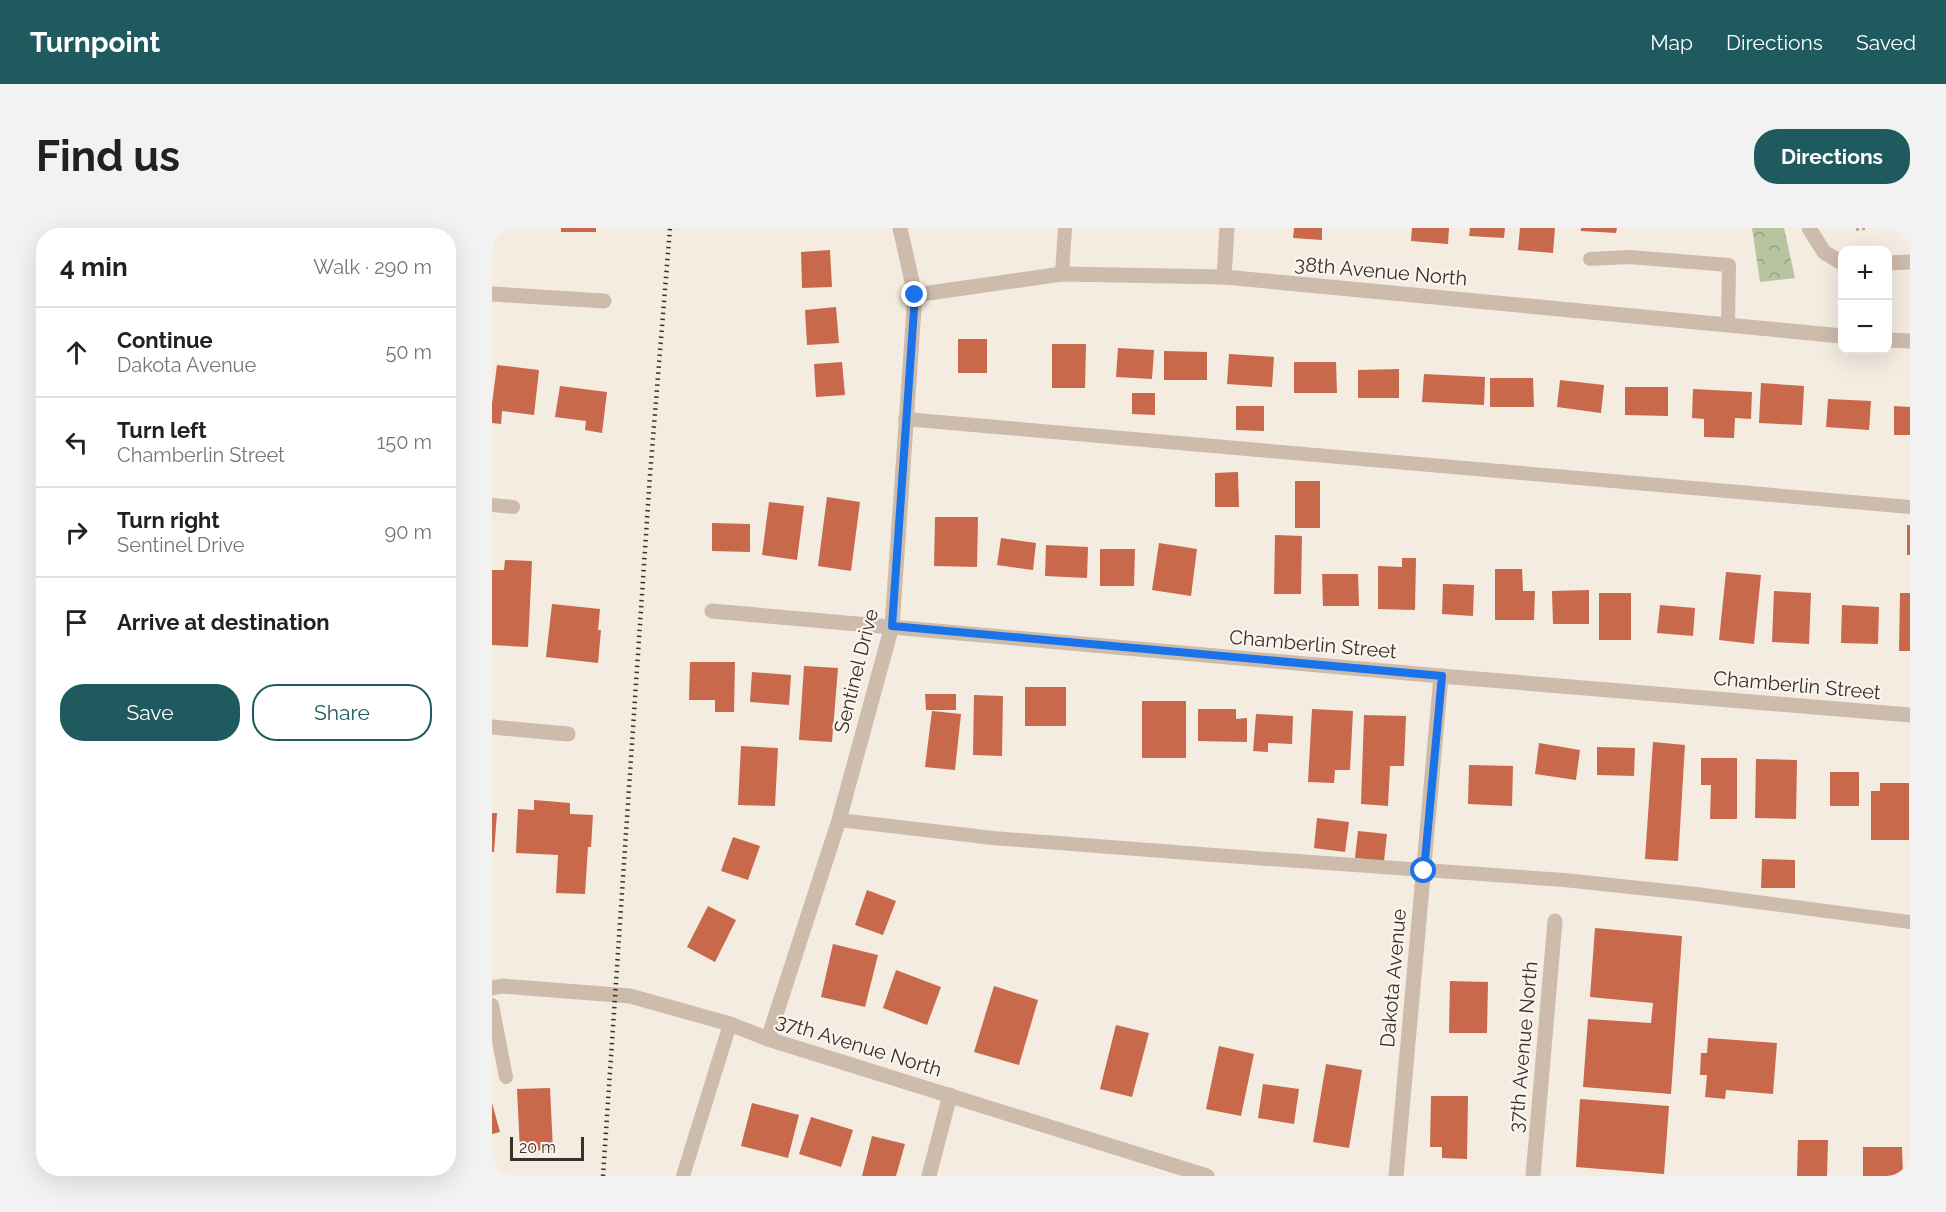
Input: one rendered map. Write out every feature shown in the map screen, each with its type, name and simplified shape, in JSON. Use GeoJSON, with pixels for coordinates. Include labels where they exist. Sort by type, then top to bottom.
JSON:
{"type":"FeatureCollection","features":[{"type":"Feature","properties":{"kind":"street","name":"Sentinel Drive"},"geometry":{"type":"LineString","coordinates":[[768,1039],[839,820],[892,626],[915,295],[900,228]]}},
{"type":"Feature","properties":{"kind":"street"},"geometry":{"type":"LineString","coordinates":[[1224,277],[1227,228]]}},
{"type":"Feature","properties":{"kind":"street"},"geometry":{"type":"LineString","coordinates":[[1809,228],[1824,252],[1838,261]]}},
{"type":"Feature","properties":{"kind":"street"},"geometry":{"type":"LineString","coordinates":[[1892,262],[1910,262]]}},
{"type":"Feature","properties":{"kind":"street","name":"38th Avenue North"},"geometry":{"type":"LineString","coordinates":[[915,295],[1062,274],[1224,277],[1838,336]]}},
{"type":"Feature","properties":{"kind":"street"},"geometry":{"type":"LineString","coordinates":[[492,294],[604,301]]}},
{"type":"Feature","properties":{"kind":"street"},"geometry":{"type":"LineString","coordinates":[[1892,339],[1910,341]]}},
{"type":"Feature","properties":{"kind":"street","name":"Chamberlin Street"},"geometry":{"type":"LineString","coordinates":[[712,611],[1910,715]]}},
{"type":"Feature","properties":{"kind":"street","name":"Dakota Avenue"},"geometry":{"type":"LineString","coordinates":[[1396,1176],[1442,676]]}},
{"type":"Feature","properties":{"kind":"street"},"geometry":{"type":"LineString","coordinates":[[492,727],[568,734]]}},
{"type":"Feature","properties":{"kind":"street","name":"37th Avenue North"},"geometry":{"type":"LineString","coordinates":[[1533,1176],[1555,921]]}},
{"type":"Feature","properties":{"kind":"street","name":"37th Avenue North"},"geometry":{"type":"LineString","coordinates":[[492,988],[502,986],[630,996],[730,1024],[768,1039],[1207,1176]]}},
{"type":"Feature","properties":{"kind":"street"},"geometry":{"type":"LineString","coordinates":[[929,1176],[950,1095]]}},
{"type":"Feature","properties":{"kind":"lane"},"geometry":{"type":"LineString","coordinates":[[1062,274],[1065,228]]}},
{"type":"Feature","properties":{"kind":"lane"},"geometry":{"type":"LineString","coordinates":[[1590,259],[1629,257],[1729,265],[1728,326]]}},
{"type":"Feature","properties":{"kind":"lane"},"geometry":{"type":"LineString","coordinates":[[905,419],[1910,507]]}},
{"type":"Feature","properties":{"kind":"lane"},"geometry":{"type":"LineString","coordinates":[[492,506],[513,507]]}},
{"type":"Feature","properties":{"kind":"lane"},"geometry":{"type":"LineString","coordinates":[[839,820],[993,838],[1564,880],[1696,894],[1910,922]]}},
{"type":"Feature","properties":{"kind":"lane"},"geometry":{"type":"LineString","coordinates":[[492,1005],[506,1077]]}},
{"type":"Feature","properties":{"kind":"lane"},"geometry":{"type":"LineString","coordinates":[[683,1176],[730,1024]]}},
{"type":"Feature","properties":{"kind":"path"},"geometry":{"type":"LineString","coordinates":[[1856,229],[1865,228]]}},
{"type":"Feature","properties":{"kind":"green space"},"geometry":{"type":"Polygon","coordinates":[[[1752,228],[1784,228],[1795,278],[1760,282],[1752,228]]]}},
{"type":"Feature","properties":{"kind":"building"},"geometry":{"type":"Polygon","coordinates":[[[561,228],[596,228],[596,232],[561,232],[561,228]]]}},
{"type":"Feature","properties":{"kind":"building"},"geometry":{"type":"Polygon","coordinates":[[[1294,228],[1322,228],[1322,240],[1293,238],[1294,228]]]}},
{"type":"Feature","properties":{"kind":"building"},"geometry":{"type":"Polygon","coordinates":[[[1412,228],[1449,228],[1448,244],[1411,241],[1412,228]]]}},
{"type":"Feature","properties":{"kind":"building"},"geometry":{"type":"Polygon","coordinates":[[[1470,228],[1505,228],[1504,238],[1469,236],[1470,228]]]}},
{"type":"Feature","properties":{"kind":"building"},"geometry":{"type":"Polygon","coordinates":[[[1520,228],[1555,228],[1553,253],[1518,250],[1520,228]]]}},
{"type":"Feature","properties":{"kind":"building"},"geometry":{"type":"Polygon","coordinates":[[[1581,228],[1617,228],[1616,233],[1581,231],[1581,228]]]}},
{"type":"Feature","properties":{"kind":"building"},"geometry":{"type":"Polygon","coordinates":[[[830,250],[832,287],[802,288],[801,252],[830,250]]]}},
{"type":"Feature","properties":{"kind":"building"},"geometry":{"type":"Polygon","coordinates":[[[836,307],[839,343],[807,345],[805,310],[836,307]]]}},
{"type":"Feature","properties":{"kind":"building"},"geometry":{"type":"Polygon","coordinates":[[[958,339],[987,339],[987,373],[958,373],[958,339]]]}},
{"type":"Feature","properties":{"kind":"building"},"geometry":{"type":"Polygon","coordinates":[[[1052,344],[1086,344],[1085,388],[1052,388],[1052,344]]]}},
{"type":"Feature","properties":{"kind":"building"},"geometry":{"type":"Polygon","coordinates":[[[1118,348],[1154,350],[1152,379],[1116,377],[1118,348]]]}},
{"type":"Feature","properties":{"kind":"building"},"geometry":{"type":"Polygon","coordinates":[[[1164,351],[1207,352],[1207,380],[1164,380],[1164,351]]]}},
{"type":"Feature","properties":{"kind":"building"},"geometry":{"type":"Polygon","coordinates":[[[1229,354],[1274,357],[1272,387],[1227,384],[1229,354]]]}},
{"type":"Feature","properties":{"kind":"building"},"geometry":{"type":"Polygon","coordinates":[[[842,362],[845,395],[816,397],[814,364],[842,362]]]}},
{"type":"Feature","properties":{"kind":"building"},"geometry":{"type":"Polygon","coordinates":[[[1294,362],[1336,362],[1337,393],[1294,393],[1294,362]]]}},
{"type":"Feature","properties":{"kind":"building"},"geometry":{"type":"Polygon","coordinates":[[[497,365],[539,370],[534,415],[502,411],[501,424],[492,423],[497,365]]]}},
{"type":"Feature","properties":{"kind":"building"},"geometry":{"type":"Polygon","coordinates":[[[1399,369],[1399,398],[1358,398],[1358,370],[1399,369]]]}},
{"type":"Feature","properties":{"kind":"building"},"geometry":{"type":"Polygon","coordinates":[[[1424,374],[1485,377],[1484,405],[1422,402],[1424,374]]]}},
{"type":"Feature","properties":{"kind":"building"},"geometry":{"type":"Polygon","coordinates":[[[1490,378],[1533,378],[1534,407],[1490,407],[1490,378]]]}},
{"type":"Feature","properties":{"kind":"building"},"geometry":{"type":"Polygon","coordinates":[[[1560,380],[1604,385],[1601,413],[1557,407],[1560,380]]]}},
{"type":"Feature","properties":{"kind":"building"},"geometry":{"type":"Polygon","coordinates":[[[1761,383],[1804,386],[1802,425],[1759,423],[1761,383]]]}},
{"type":"Feature","properties":{"kind":"building"},"geometry":{"type":"Polygon","coordinates":[[[560,386],[607,392],[602,433],[585,430],[586,421],[555,417],[560,386]]]}},
{"type":"Feature","properties":{"kind":"building"},"geometry":{"type":"Polygon","coordinates":[[[1625,387],[1668,387],[1668,416],[1625,415],[1625,387]]]}},
{"type":"Feature","properties":{"kind":"building"},"geometry":{"type":"Polygon","coordinates":[[[1693,389],[1752,392],[1751,419],[1735,418],[1734,438],[1704,437],[1704,419],[1692,418],[1693,389]]]}},
{"type":"Feature","properties":{"kind":"building"},"geometry":{"type":"Polygon","coordinates":[[[1132,393],[1155,393],[1155,415],[1132,414],[1132,393]]]}},
{"type":"Feature","properties":{"kind":"building"},"geometry":{"type":"Polygon","coordinates":[[[1828,399],[1871,401],[1869,430],[1826,427],[1828,399]]]}},
{"type":"Feature","properties":{"kind":"building"},"geometry":{"type":"Polygon","coordinates":[[[1236,406],[1264,406],[1264,431],[1236,430],[1236,406]]]}},
{"type":"Feature","properties":{"kind":"building"},"geometry":{"type":"Polygon","coordinates":[[[1894,406],[1910,407],[1910,435],[1894,435],[1894,406]]]}},
{"type":"Feature","properties":{"kind":"building"},"geometry":{"type":"Polygon","coordinates":[[[1238,472],[1239,507],[1215,507],[1215,473],[1238,472]]]}},
{"type":"Feature","properties":{"kind":"building"},"geometry":{"type":"Polygon","coordinates":[[[1295,481],[1320,481],[1320,528],[1295,528],[1295,481]]]}},
{"type":"Feature","properties":{"kind":"building"},"geometry":{"type":"Polygon","coordinates":[[[827,497],[860,502],[851,571],[818,566],[827,497]]]}},
{"type":"Feature","properties":{"kind":"building"},"geometry":{"type":"Polygon","coordinates":[[[769,502],[804,506],[797,560],[762,555],[769,502]]]}},
{"type":"Feature","properties":{"kind":"building"},"geometry":{"type":"Polygon","coordinates":[[[935,517],[978,517],[977,567],[934,566],[935,517]]]}},
{"type":"Feature","properties":{"kind":"building"},"geometry":{"type":"Polygon","coordinates":[[[712,523],[750,524],[750,552],[712,551],[712,523]]]}},
{"type":"Feature","properties":{"kind":"building"},"geometry":{"type":"Polygon","coordinates":[[[1907,525],[1910,525],[1910,555],[1907,555],[1907,525]]]}},
{"type":"Feature","properties":{"kind":"building"},"geometry":{"type":"Polygon","coordinates":[[[1275,535],[1302,536],[1301,594],[1274,594],[1275,535]]]}},
{"type":"Feature","properties":{"kind":"building"},"geometry":{"type":"Polygon","coordinates":[[[1001,538],[1036,543],[1033,570],[997,565],[1001,538]]]}},
{"type":"Feature","properties":{"kind":"building"},"geometry":{"type":"Polygon","coordinates":[[[1159,543],[1197,549],[1191,596],[1152,590],[1159,543]]]}},
{"type":"Feature","properties":{"kind":"building"},"geometry":{"type":"Polygon","coordinates":[[[1046,545],[1088,547],[1087,578],[1045,576],[1046,545]]]}},
{"type":"Feature","properties":{"kind":"building"},"geometry":{"type":"Polygon","coordinates":[[[1100,549],[1135,549],[1134,586],[1100,586],[1100,549]]]}},
{"type":"Feature","properties":{"kind":"building"},"geometry":{"type":"Polygon","coordinates":[[[1402,558],[1416,558],[1415,610],[1378,609],[1378,566],[1402,567],[1402,558]]]}},
{"type":"Feature","properties":{"kind":"building"},"geometry":{"type":"Polygon","coordinates":[[[505,560],[532,561],[528,647],[492,645],[492,570],[504,570],[505,560]]]}},
{"type":"Feature","properties":{"kind":"building"},"geometry":{"type":"Polygon","coordinates":[[[1495,569],[1522,569],[1523,591],[1535,591],[1534,620],[1495,620],[1495,569]]]}},
{"type":"Feature","properties":{"kind":"building"},"geometry":{"type":"Polygon","coordinates":[[[1726,572],[1761,575],[1754,644],[1719,640],[1726,572]]]}},
{"type":"Feature","properties":{"kind":"building"},"geometry":{"type":"Polygon","coordinates":[[[1322,574],[1358,574],[1359,606],[1323,606],[1322,574]]]}},
{"type":"Feature","properties":{"kind":"building"},"geometry":{"type":"Polygon","coordinates":[[[1443,584],[1474,585],[1473,616],[1442,614],[1443,584]]]}},
{"type":"Feature","properties":{"kind":"building"},"geometry":{"type":"Polygon","coordinates":[[[1589,590],[1589,624],[1553,624],[1552,591],[1589,590]]]}},
{"type":"Feature","properties":{"kind":"building"},"geometry":{"type":"Polygon","coordinates":[[[1774,591],[1811,593],[1809,644],[1772,642],[1774,591]]]}},
{"type":"Feature","properties":{"kind":"building"},"geometry":{"type":"Polygon","coordinates":[[[1599,593],[1631,593],[1631,640],[1599,640],[1599,593]]]}},
{"type":"Feature","properties":{"kind":"building"},"geometry":{"type":"Polygon","coordinates":[[[1900,593],[1910,593],[1910,651],[1899,651],[1900,593]]]}},
{"type":"Feature","properties":{"kind":"building"},"geometry":{"type":"Polygon","coordinates":[[[552,604],[600,609],[598,663],[546,657],[552,604]]]}},
{"type":"Feature","properties":{"kind":"building"},"geometry":{"type":"Polygon","coordinates":[[[1660,605],[1695,608],[1693,636],[1657,633],[1660,605]]]}},
{"type":"Feature","properties":{"kind":"building"},"geometry":{"type":"Polygon","coordinates":[[[1842,605],[1879,607],[1878,644],[1841,643],[1842,605]]]}},
{"type":"Feature","properties":{"kind":"building"},"geometry":{"type":"Polygon","coordinates":[[[690,662],[735,662],[734,712],[715,712],[715,700],[689,700],[690,662]]]}},
{"type":"Feature","properties":{"kind":"building"},"geometry":{"type":"Polygon","coordinates":[[[804,666],[838,668],[832,742],[799,740],[804,666]]]}},
{"type":"Feature","properties":{"kind":"building"},"geometry":{"type":"Polygon","coordinates":[[[752,672],[791,675],[789,705],[750,702],[752,672]]]}},
{"type":"Feature","properties":{"kind":"building"},"geometry":{"type":"Polygon","coordinates":[[[1025,687],[1066,687],[1066,726],[1025,726],[1025,687]]]}},
{"type":"Feature","properties":{"kind":"building"},"geometry":{"type":"Polygon","coordinates":[[[925,694],[956,694],[956,710],[926,710],[925,694]]]}},
{"type":"Feature","properties":{"kind":"building"},"geometry":{"type":"Polygon","coordinates":[[[974,695],[1003,696],[1002,756],[973,755],[974,695]]]}},
{"type":"Feature","properties":{"kind":"building"},"geometry":{"type":"Polygon","coordinates":[[[1142,701],[1186,701],[1186,758],[1142,758],[1142,701]]]}},
{"type":"Feature","properties":{"kind":"building"},"geometry":{"type":"Polygon","coordinates":[[[1198,709],[1236,709],[1236,719],[1247,718],[1247,742],[1198,741],[1198,709]]]}},
{"type":"Feature","properties":{"kind":"building"},"geometry":{"type":"Polygon","coordinates":[[[1312,709],[1353,711],[1350,770],[1335,770],[1334,783],[1308,782],[1312,709]]]}},
{"type":"Feature","properties":{"kind":"building"},"geometry":{"type":"Polygon","coordinates":[[[932,711],[961,714],[955,770],[925,767],[932,711]]]}},
{"type":"Feature","properties":{"kind":"building"},"geometry":{"type":"Polygon","coordinates":[[[1256,714],[1293,716],[1292,744],[1268,743],[1268,752],[1253,751],[1256,714]]]}},
{"type":"Feature","properties":{"kind":"building"},"geometry":{"type":"Polygon","coordinates":[[[1364,715],[1406,716],[1404,766],[1390,766],[1388,806],[1361,804],[1364,715]]]}},
{"type":"Feature","properties":{"kind":"building"},"geometry":{"type":"Polygon","coordinates":[[[1653,742],[1685,745],[1678,861],[1645,859],[1653,742]]]}},
{"type":"Feature","properties":{"kind":"building"},"geometry":{"type":"Polygon","coordinates":[[[1539,743],[1580,750],[1576,780],[1535,774],[1539,743]]]}},
{"type":"Feature","properties":{"kind":"building"},"geometry":{"type":"Polygon","coordinates":[[[741,746],[778,748],[775,806],[738,805],[741,746]]]}},
{"type":"Feature","properties":{"kind":"building"},"geometry":{"type":"Polygon","coordinates":[[[1597,747],[1635,748],[1634,776],[1597,775],[1597,747]]]}},
{"type":"Feature","properties":{"kind":"building"},"geometry":{"type":"Polygon","coordinates":[[[1701,758],[1737,758],[1737,819],[1710,819],[1711,785],[1701,785],[1701,758]]]}},
{"type":"Feature","properties":{"kind":"building"},"geometry":{"type":"Polygon","coordinates":[[[1756,759],[1797,760],[1796,819],[1755,818],[1756,759]]]}},
{"type":"Feature","properties":{"kind":"building"},"geometry":{"type":"Polygon","coordinates":[[[1469,765],[1513,766],[1512,806],[1468,804],[1469,765]]]}},
{"type":"Feature","properties":{"kind":"building"},"geometry":{"type":"Polygon","coordinates":[[[1830,772],[1859,772],[1859,806],[1830,806],[1830,772]]]}},
{"type":"Feature","properties":{"kind":"building"},"geometry":{"type":"Polygon","coordinates":[[[1880,783],[1909,783],[1909,840],[1871,840],[1871,791],[1880,791],[1880,783]]]}},
{"type":"Feature","properties":{"kind":"building"},"geometry":{"type":"Polygon","coordinates":[[[534,800],[570,803],[570,814],[593,815],[585,894],[556,893],[558,855],[516,853],[518,809],[534,810],[534,800]]]}},
{"type":"Feature","properties":{"kind":"building"},"geometry":{"type":"Polygon","coordinates":[[[492,813],[497,813],[494,852],[492,852],[492,813]]]}},
{"type":"Feature","properties":{"kind":"building"},"geometry":{"type":"Polygon","coordinates":[[[1317,818],[1349,822],[1345,852],[1314,848],[1317,818]]]}},
{"type":"Feature","properties":{"kind":"building"},"geometry":{"type":"Polygon","coordinates":[[[1358,831],[1387,834],[1384,861],[1355,858],[1358,831]]]}},
{"type":"Feature","properties":{"kind":"building"},"geometry":{"type":"Polygon","coordinates":[[[733,837],[760,846],[748,880],[721,871],[733,837]]]}},
{"type":"Feature","properties":{"kind":"building"},"geometry":{"type":"Polygon","coordinates":[[[1762,859],[1795,860],[1795,888],[1761,888],[1762,859]]]}},
{"type":"Feature","properties":{"kind":"building"},"geometry":{"type":"Polygon","coordinates":[[[867,890],[896,901],[883,935],[855,925],[867,890]]]}},
{"type":"Feature","properties":{"kind":"building"},"geometry":{"type":"Polygon","coordinates":[[[708,906],[736,920],[715,962],[687,947],[708,906]]]}},
{"type":"Feature","properties":{"kind":"building"},"geometry":{"type":"Polygon","coordinates":[[[1595,928],[1682,936],[1671,1094],[1583,1087],[1588,1019],[1651,1023],[1653,1003],[1590,997],[1595,928]]]}},
{"type":"Feature","properties":{"kind":"building"},"geometry":{"type":"Polygon","coordinates":[[[833,944],[878,955],[865,1007],[821,997],[833,944]]]}},
{"type":"Feature","properties":{"kind":"building"},"geometry":{"type":"Polygon","coordinates":[[[896,970],[941,987],[927,1025],[883,1008],[896,970]]]}},
{"type":"Feature","properties":{"kind":"building"},"geometry":{"type":"Polygon","coordinates":[[[1450,981],[1488,982],[1487,1033],[1449,1033],[1450,981]]]}},
{"type":"Feature","properties":{"kind":"building"},"geometry":{"type":"Polygon","coordinates":[[[994,986],[1038,1000],[1019,1065],[974,1052],[994,986]]]}},
{"type":"Feature","properties":{"kind":"building"},"geometry":{"type":"Polygon","coordinates":[[[1116,1025],[1149,1033],[1132,1097],[1100,1089],[1116,1025]]]}},
{"type":"Feature","properties":{"kind":"building"},"geometry":{"type":"Polygon","coordinates":[[[1708,1038],[1777,1043],[1773,1094],[1726,1090],[1725,1099],[1705,1097],[1707,1075],[1700,1075],[1701,1053],[1707,1053],[1708,1038]]]}},
{"type":"Feature","properties":{"kind":"building"},"geometry":{"type":"Polygon","coordinates":[[[1219,1046],[1254,1054],[1241,1116],[1206,1109],[1219,1046]]]}},
{"type":"Feature","properties":{"kind":"building"},"geometry":{"type":"Polygon","coordinates":[[[1326,1064],[1362,1070],[1349,1148],[1313,1142],[1326,1064]]]}},
{"type":"Feature","properties":{"kind":"building"},"geometry":{"type":"Polygon","coordinates":[[[1263,1084],[1299,1089],[1294,1124],[1258,1118],[1263,1084]]]}},
{"type":"Feature","properties":{"kind":"building"},"geometry":{"type":"Polygon","coordinates":[[[550,1088],[553,1150],[520,1151],[517,1089],[550,1088]]]}},
{"type":"Feature","properties":{"kind":"building"},"geometry":{"type":"Polygon","coordinates":[[[1431,1096],[1468,1096],[1467,1159],[1442,1158],[1442,1147],[1430,1147],[1431,1096]]]}},
{"type":"Feature","properties":{"kind":"building"},"geometry":{"type":"Polygon","coordinates":[[[1580,1099],[1669,1106],[1664,1174],[1576,1167],[1580,1099]]]}},
{"type":"Feature","properties":{"kind":"building"},"geometry":{"type":"Polygon","coordinates":[[[492,1103],[500,1132],[492,1134],[492,1103]]]}},
{"type":"Feature","properties":{"kind":"building"},"geometry":{"type":"Polygon","coordinates":[[[752,1103],[799,1115],[788,1158],[741,1146],[752,1103]]]}},
{"type":"Feature","properties":{"kind":"building"},"geometry":{"type":"Polygon","coordinates":[[[811,1117],[853,1130],[841,1167],[799,1154],[811,1117]]]}},
{"type":"Feature","properties":{"kind":"building"},"geometry":{"type":"Polygon","coordinates":[[[872,1136],[905,1144],[896,1176],[862,1176],[872,1136]]]}},
{"type":"Feature","properties":{"kind":"building"},"geometry":{"type":"Polygon","coordinates":[[[1798,1140],[1828,1140],[1827,1176],[1797,1176],[1798,1140]]]}},
{"type":"Feature","properties":{"kind":"building"},"geometry":{"type":"Polygon","coordinates":[[[1863,1147],[1902,1147],[1903,1176],[1863,1176],[1863,1147]]]}},
{"type":"Feature","properties":{"kind":"railway"},"geometry":{"type":"LineString","coordinates":[[603,1176],[650,475],[670,228]]}},
{"type":"Feature","properties":{"kind":"route"},"geometry":{"type":"LineString","coordinates":[[915,295],[892,626],[1442,676],[1424,871]]}}]}
